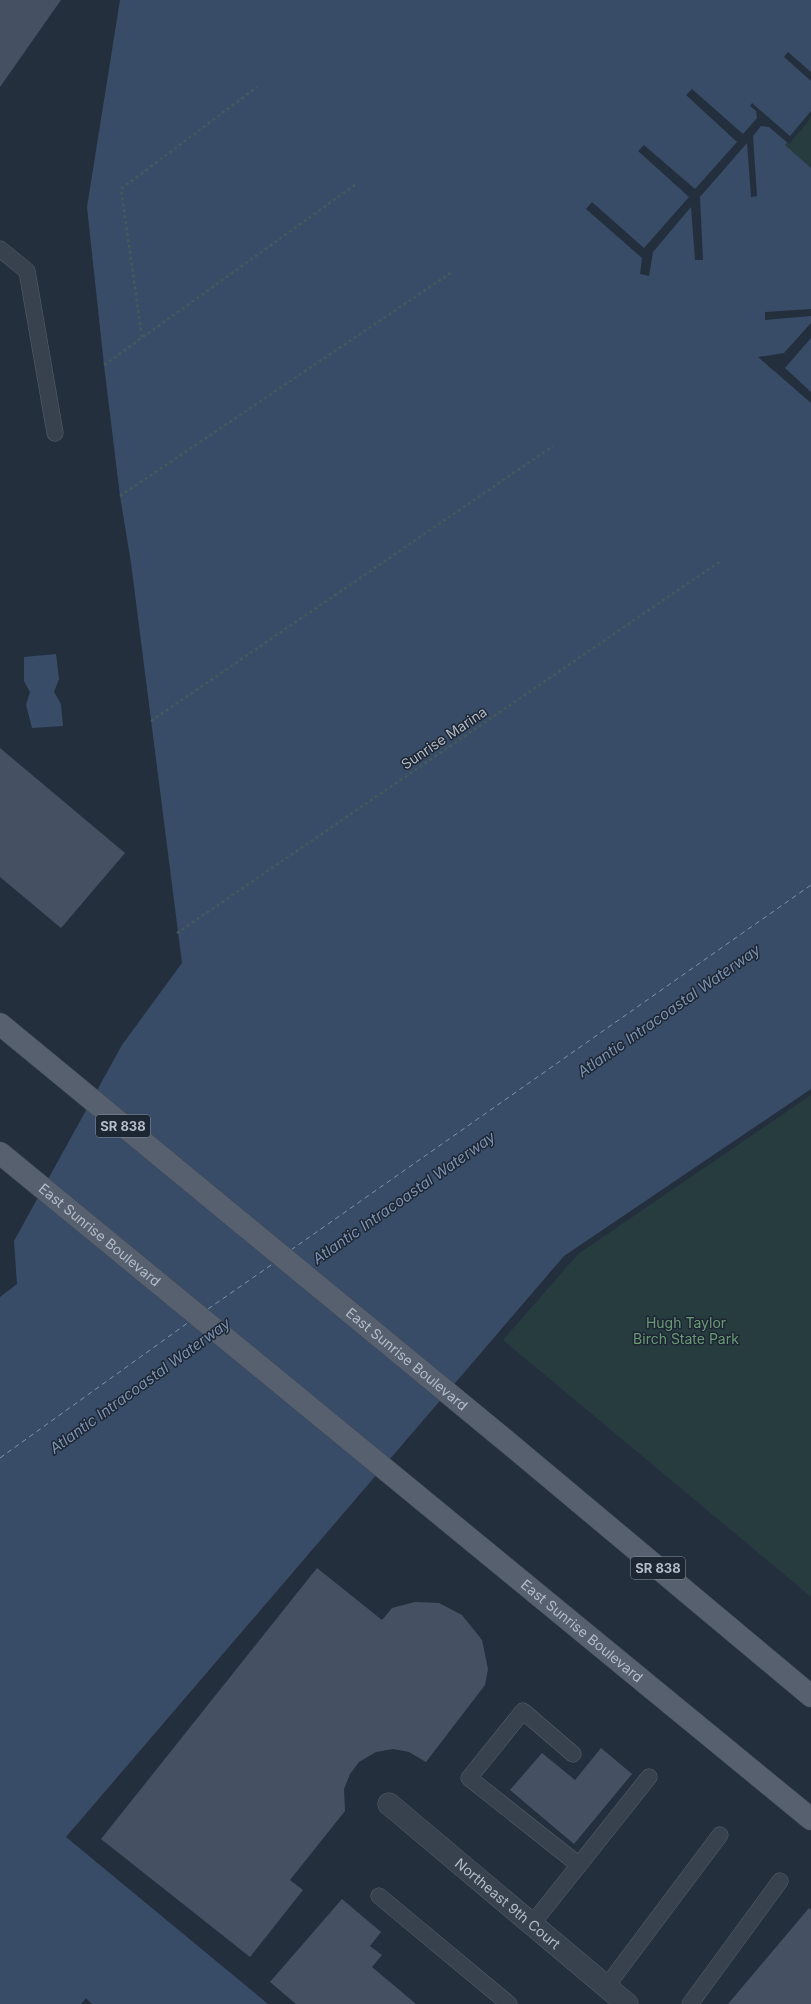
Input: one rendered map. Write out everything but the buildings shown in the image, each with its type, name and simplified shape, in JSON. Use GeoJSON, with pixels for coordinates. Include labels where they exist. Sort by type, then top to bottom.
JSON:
{"type":"FeatureCollection","features":[{"type":"Feature","properties":{"kind":"main road","name":"East Sunrise Boulevard"},"geometry":{"type":"LineString","coordinates":[[0,1024],[505,1440],[811,1696]]}},
{"type":"Feature","properties":{"kind":"main road","name":"East Sunrise Boulevard"},"geometry":{"type":"LineString","coordinates":[[0,1153],[811,1819]]}},
{"type":"Feature","properties":{"kind":"street","name":"Northeast 9th Court"},"geometry":{"type":"LineString","coordinates":[[389,1804],[627,2004]]}},
{"type":"Feature","properties":{"kind":"lane"},"geometry":{"type":"LineString","coordinates":[[0,249],[27,272],[55,434]]}},
{"type":"Feature","properties":{"kind":"lane"},"geometry":{"type":"LineString","coordinates":[[573,1754],[523,1711],[469,1778],[579,1865]]}},
{"type":"Feature","properties":{"kind":"lane"},"geometry":{"type":"LineString","coordinates":[[532,1924],[649,1777]]}},
{"type":"Feature","properties":{"kind":"lane"},"geometry":{"type":"LineString","coordinates":[[606,1986],[720,1835]]}},
{"type":"Feature","properties":{"kind":"lane"},"geometry":{"type":"LineString","coordinates":[[690,2004],[780,1881]]}},
{"type":"Feature","properties":{"kind":"lane"},"geometry":{"type":"LineString","coordinates":[[379,1896],[509,2004]]}},
{"type":"Feature","properties":{"kind":"path"},"geometry":{"type":"LineString","coordinates":[[142,337],[121,189],[257,87]]}},
{"type":"Feature","properties":{"kind":"path"},"geometry":{"type":"LineString","coordinates":[[104,365],[356,184]]}},
{"type":"Feature","properties":{"kind":"path"},"geometry":{"type":"LineString","coordinates":[[120,496],[452,272]]}},
{"type":"Feature","properties":{"kind":"path"},"geometry":{"type":"LineString","coordinates":[[152,721],[553,446]]}},
{"type":"Feature","properties":{"kind":"path","name":"Sunrise Marina"},"geometry":{"type":"LineString","coordinates":[[177,933],[722,560]]}},
{"type":"Feature","properties":{"kind":"green space"},"geometry":{"type":"Polygon","coordinates":[[[811,114],[811,168],[785,145],[811,114]]]}},
{"type":"Feature","properties":{"kind":"green space","name":"Hugh Taylor Birch State Park"},"geometry":{"type":"Polygon","coordinates":[[[811,1095],[811,1597],[503,1340],[578,1254],[811,1095]]]}},
{"type":"Feature","properties":{"kind":"water","name":"Atlantic Intracoastal Waterway"},"geometry":{"type":"Polygon","coordinates":[[[120,0],[811,0],[811,114],[785,145],[811,168],[811,1089],[564,1256],[66,1837],[268,2004],[92,2004],[86,1998],[81,2004],[0,2004],[0,1297],[17,1284],[14,1241],[122,1045],[182,963],[131,563],[120,496],[87,207],[120,0]]]}},
{"type":"Feature","properties":{"kind":"water"},"geometry":{"type":"Polygon","coordinates":[[[56,654],[59,679],[54,692],[61,704],[63,726],[32,728],[26,705],[30,692],[24,681],[24,657],[56,654]]]}},
{"type":"Feature","properties":{"kind":"pier"},"geometry":{"type":"Polygon","coordinates":[[[788,52],[811,72],[811,81],[784,57],[788,52]]]}},
{"type":"Feature","properties":{"kind":"pier"},"geometry":{"type":"Polygon","coordinates":[[[692,89],[743,134],[757,118],[756,111],[750,106],[752,103],[790,136],[811,111],[811,118],[789,144],[769,127],[761,126],[753,136],[757,196],[751,197],[747,143],[700,197],[703,260],[695,260],[691,207],[653,252],[649,276],[640,274],[642,258],[586,209],[592,202],[644,248],[689,197],[638,151],[644,145],[695,189],[737,142],[686,95],[692,89]]]}},
{"type":"Feature","properties":{"kind":"pier"},"geometry":{"type":"Polygon","coordinates":[[[811,309],[811,316],[765,320],[765,312],[811,309]]]}},
{"type":"Feature","properties":{"kind":"pier"},"geometry":{"type":"Polygon","coordinates":[[[811,323],[811,338],[785,368],[811,392],[811,403],[758,357],[784,353],[811,323]]]}},
{"type":"Feature","properties":{"kind":"ferry route"},"geometry":{"type":"LineString","coordinates":[[291,1250],[811,885]]}},
{"type":"Feature","properties":{"kind":"ferry route"},"geometry":{"type":"LineString","coordinates":[[208,1309],[274,1263]]}},
{"type":"Feature","properties":{"kind":"ferry route"},"geometry":{"type":"LineString","coordinates":[[0,1458],[189,1322]]}}]}
